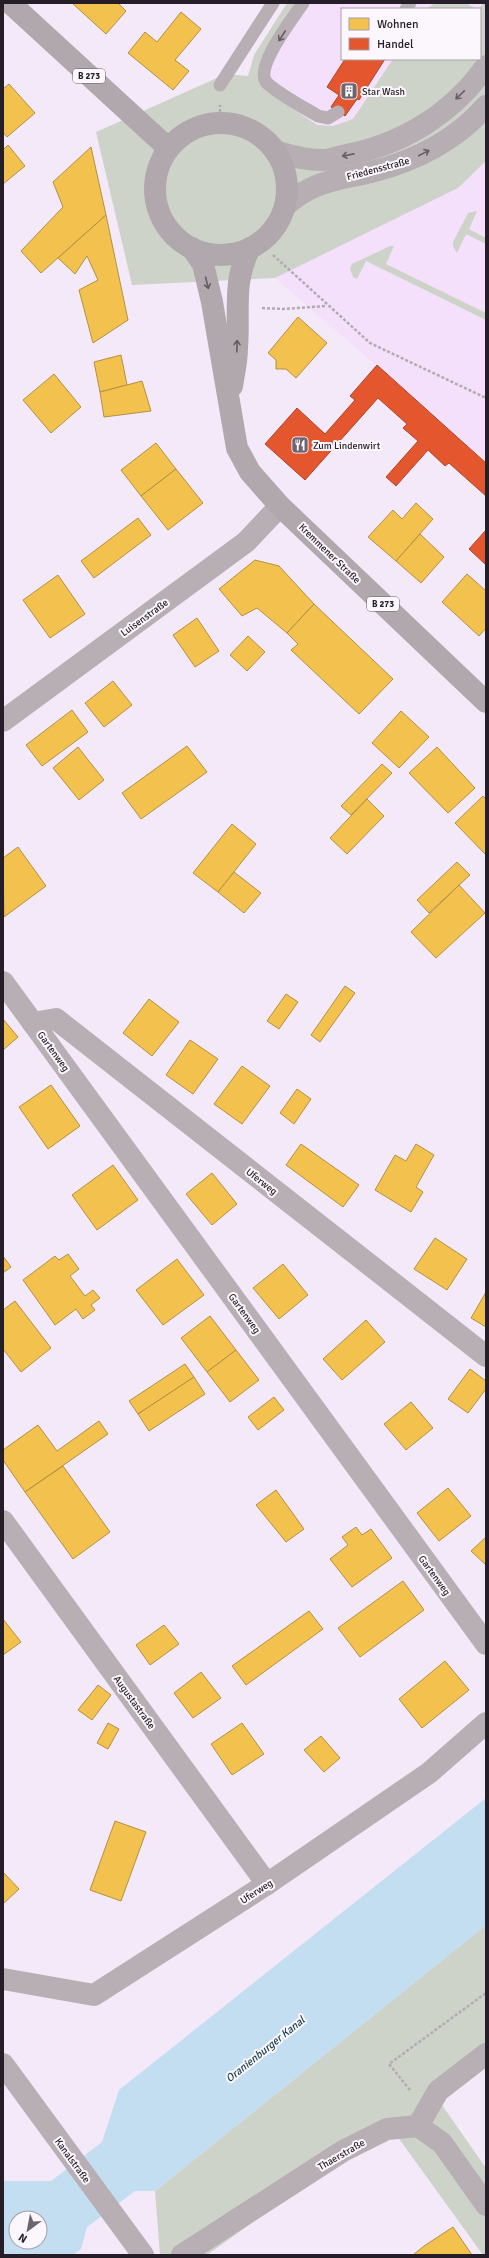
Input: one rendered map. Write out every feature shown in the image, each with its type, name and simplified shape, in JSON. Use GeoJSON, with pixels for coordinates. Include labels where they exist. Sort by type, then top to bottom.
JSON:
{"type":"FeatureCollection","features":[{"type":"Feature","properties":{"kind":"main road","name":"B 273"},"geometry":{"type":"LineString","coordinates":[[10,3],[168,148]]}},
{"type":"Feature","properties":{"kind":"main road"},"geometry":{"type":"LineString","coordinates":[[220,122],[247,128],[263,138],[275,151],[286,177],[285,206],[275,226],[254,245],[221,255],[192,248],[174,236],[162,219],[155,198],[156,177],[160,162],[168,148],[191,129],[220,122]]}},
{"type":"Feature","properties":{"kind":"main road","name":"Kremmener Straße"},"geometry":{"type":"LineString","coordinates":[[230,399],[237,348],[236,302],[242,263],[254,245]]}},
{"type":"Feature","properties":{"kind":"main road","name":"Kremmener Straße"},"geometry":{"type":"LineString","coordinates":[[192,248],[203,264],[230,399],[233,432],[240,457],[262,487],[280,506],[486,702]]}},
{"type":"Feature","properties":{"kind":"street","name":"Friedensstraße"},"geometry":{"type":"LineString","coordinates":[[275,151],[294,157],[324,160],[365,152],[403,138],[436,118],[478,77],[486,66]]}},
{"type":"Feature","properties":{"kind":"street","name":"Friedensstraße"},"geometry":{"type":"LineString","coordinates":[[285,206],[299,192],[326,182],[372,172],[414,158],[448,140],[482,114]]}},
{"type":"Feature","properties":{"kind":"street","name":"Luisenstraße"},"geometry":{"type":"LineString","coordinates":[[3,722],[246,542],[280,506]]}},
{"type":"Feature","properties":{"kind":"street","name":"Gartenweg"},"geometry":{"type":"LineString","coordinates":[[3,982],[486,1644]]}},
{"type":"Feature","properties":{"kind":"street","name":"Uferweg"},"geometry":{"type":"LineString","coordinates":[[33,1023],[56,1019],[486,1356]]}},
{"type":"Feature","properties":{"kind":"street","name":"Augustastraße"},"geometry":{"type":"LineString","coordinates":[[3,1521],[267,1884]]}},
{"type":"Feature","properties":{"kind":"street","name":"Uferweg"},"geometry":{"type":"LineString","coordinates":[[3,1980],[94,1995],[267,1884],[430,1773],[486,1723]]}},
{"type":"Feature","properties":{"kind":"street"},"geometry":{"type":"LineString","coordinates":[[486,2054],[438,2091],[418,2126],[442,2143],[486,2205]]}},
{"type":"Feature","properties":{"kind":"street","name":"Kanalstraße"},"geometry":{"type":"LineString","coordinates":[[3,2064],[143,2255]]}},
{"type":"Feature","properties":{"kind":"street","name":"Thaerstraße"},"geometry":{"type":"LineString","coordinates":[[182,2255],[343,2151],[387,2129],[418,2126]]}},
{"type":"Feature","properties":{"kind":"lane"},"geometry":{"type":"LineString","coordinates":[[220,85],[273,3]]}},
{"type":"Feature","properties":{"kind":"lane"},"geometry":{"type":"LineString","coordinates":[[303,3],[267,59],[263,72],[266,82],[318,116],[328,118],[338,112]]}},
{"type":"Feature","properties":{"kind":"path"},"geometry":{"type":"LineString","coordinates":[[254,245],[370,343],[486,398]]}},
{"type":"Feature","properties":{"kind":"path"},"geometry":{"type":"LineString","coordinates":[[255,307],[283,309],[327,306]]}},
{"type":"Feature","properties":{"kind":"path"},"geometry":{"type":"LineString","coordinates":[[389,2064],[486,1993]]}},
{"type":"Feature","properties":{"kind":"shaded area"},"geometry":{"type":"Polygon","coordinates":[[[287,3],[486,3],[481,8],[341,8],[341,60],[467,60],[376,127],[296,128],[254,55],[287,3]]]}},
{"type":"Feature","properties":{"kind":"shaded area"},"geometry":{"type":"Polygon","coordinates":[[[287,3],[297,3],[260,61],[259,78],[267,91],[317,125],[333,126],[353,119],[392,60],[481,60],[481,8],[480,8],[483,3],[486,3],[486,161],[458,188],[275,278],[132,285],[96,132],[226,74],[248,76],[254,55],[287,3]]]}},
{"type":"Feature","properties":{"kind":"shaded area"},"geometry":{"type":"Polygon","coordinates":[[[435,3],[466,3],[474,8],[428,8],[435,3]]]}},
{"type":"Feature","properties":{"kind":"shaded area"},"geometry":{"type":"Polygon","coordinates":[[[486,161],[486,460],[275,278],[458,188],[486,161]]]}},
{"type":"Feature","properties":{"kind":"shaded area"},"geometry":{"type":"Polygon","coordinates":[[[477,211],[469,229],[486,238],[486,244],[466,234],[457,253],[453,246],[453,242],[468,213],[477,211]]]}},
{"type":"Feature","properties":{"kind":"shaded area"},"geometry":{"type":"Polygon","coordinates":[[[390,246],[394,246],[386,264],[486,313],[486,320],[366,261],[357,279],[353,277],[350,269],[352,264],[390,246]]]}},
{"type":"Feature","properties":{"kind":"shaded area"},"geometry":{"type":"Polygon","coordinates":[[[486,1925],[486,2062],[435,2095],[486,2168],[486,2255],[483,2255],[389,2125],[207,2255],[160,2255],[155,2191],[486,1925]]]}},
{"type":"Feature","properties":{"kind":"water","name":"Oranienburger Kanal"},"geometry":{"type":"Polygon","coordinates":[[[486,1798],[486,1925],[155,2191],[135,2191],[87,2227],[81,2249],[73,2255],[3,2255],[3,2181],[51,2181],[102,2142],[119,2090],[486,1798]]]}},
{"type":"Feature","properties":{"kind":"building: Wohnen"},"geometry":{"type":"Polygon","coordinates":[[[72,3],[118,3],[126,11],[106,34],[72,3]]]}},
{"type":"Feature","properties":{"kind":"building: Wohnen"},"geometry":{"type":"Polygon","coordinates":[[[181,12],[201,29],[175,60],[189,71],[173,90],[128,53],[145,32],[157,42],[181,12]]]}},
{"type":"Feature","properties":{"kind":"building: Wohnen"},"geometry":{"type":"Polygon","coordinates":[[[9,84],[35,113],[7,137],[3,132],[3,89],[9,84]]]}},
{"type":"Feature","properties":{"kind":"building: Wohnen"},"geometry":{"type":"Polygon","coordinates":[[[8,145],[25,166],[3,184],[3,150],[8,145]]]}},
{"type":"Feature","properties":{"kind":"building: Wohnen"},"geometry":{"type":"Polygon","coordinates":[[[91,147],[106,215],[41,273],[21,251],[63,207],[53,182],[91,147]]]}},
{"type":"Feature","properties":{"kind":"building: Wohnen"},"geometry":{"type":"Polygon","coordinates":[[[106,215],[128,320],[93,343],[79,290],[98,280],[87,256],[75,274],[58,258],[106,215]]]}},
{"type":"Feature","properties":{"kind":"building: Wohnen"},"geometry":{"type":"Polygon","coordinates":[[[298,317],[327,343],[296,378],[286,369],[276,369],[276,360],[268,353],[298,317]]]}},
{"type":"Feature","properties":{"kind":"building: Wohnen"},"geometry":{"type":"Polygon","coordinates":[[[121,355],[127,385],[100,392],[94,362],[121,355]]]}},
{"type":"Feature","properties":{"kind":"building: Wohnen"},"geometry":{"type":"Polygon","coordinates":[[[54,374],[81,407],[51,433],[23,400],[54,374]]]}},
{"type":"Feature","properties":{"kind":"building: Wohnen"},"geometry":{"type":"Polygon","coordinates":[[[142,381],[151,411],[104,417],[100,392],[142,381]]]}},
{"type":"Feature","properties":{"kind":"building: Wohnen"},"geometry":{"type":"Polygon","coordinates":[[[156,443],[176,469],[141,496],[121,470],[156,443]]]}},
{"type":"Feature","properties":{"kind":"building: Wohnen"},"geometry":{"type":"Polygon","coordinates":[[[176,469],[203,503],[168,530],[141,496],[176,469]]]}},
{"type":"Feature","properties":{"kind":"building: Wohnen"},"geometry":{"type":"Polygon","coordinates":[[[416,503],[433,519],[396,561],[368,537],[393,510],[402,519],[416,503]]]}},
{"type":"Feature","properties":{"kind":"building: Wohnen"},"geometry":{"type":"Polygon","coordinates":[[[138,518],[151,535],[94,578],[81,561],[138,518]]]}},
{"type":"Feature","properties":{"kind":"building: Wohnen"},"geometry":{"type":"Polygon","coordinates":[[[420,534],[444,557],[421,583],[396,561],[420,534]]]}},
{"type":"Feature","properties":{"kind":"building: Wohnen"},"geometry":{"type":"Polygon","coordinates":[[[255,560],[279,566],[314,604],[287,633],[257,608],[242,616],[219,589],[255,560]]]}},
{"type":"Feature","properties":{"kind":"building: Wohnen"},"geometry":{"type":"Polygon","coordinates":[[[467,574],[486,591],[486,628],[479,636],[442,602],[467,574]]]}},
{"type":"Feature","properties":{"kind":"building: Wohnen"},"geometry":{"type":"Polygon","coordinates":[[[58,575],[85,614],[50,638],[23,600],[58,575]]]}},
{"type":"Feature","properties":{"kind":"building: Wohnen"},"geometry":{"type":"Polygon","coordinates":[[[314,604],[393,679],[359,714],[291,650],[298,644],[287,633],[314,604]]]}},
{"type":"Feature","properties":{"kind":"building: Wohnen"},"geometry":{"type":"Polygon","coordinates":[[[197,618],[219,651],[195,667],[173,635],[197,618]]]}},
{"type":"Feature","properties":{"kind":"building: Wohnen"},"geometry":{"type":"Polygon","coordinates":[[[248,636],[265,652],[247,671],[230,655],[248,636]]]}},
{"type":"Feature","properties":{"kind":"building: Wohnen"},"geometry":{"type":"Polygon","coordinates":[[[113,681],[132,705],[104,727],[85,703],[113,681]]]}},
{"type":"Feature","properties":{"kind":"building: Wohnen"},"geometry":{"type":"Polygon","coordinates":[[[72,710],[88,732],[42,766],[26,745],[72,710]]]}},
{"type":"Feature","properties":{"kind":"building: Wohnen"},"geometry":{"type":"Polygon","coordinates":[[[401,711],[429,737],[399,768],[372,743],[401,711]]]}},
{"type":"Feature","properties":{"kind":"building: Wohnen"},"geometry":{"type":"Polygon","coordinates":[[[187,746],[207,772],[141,819],[122,793],[187,746]]]}},
{"type":"Feature","properties":{"kind":"building: Wohnen"},"geometry":{"type":"Polygon","coordinates":[[[78,747],[104,780],[79,800],[53,768],[78,747]]]}},
{"type":"Feature","properties":{"kind":"building: Wohnen"},"geometry":{"type":"Polygon","coordinates":[[[437,747],[475,788],[448,813],[409,773],[437,747]]]}},
{"type":"Feature","properties":{"kind":"building: Wohnen"},"geometry":{"type":"Polygon","coordinates":[[[382,764],[392,773],[351,815],[341,806],[382,764]]]}},
{"type":"Feature","properties":{"kind":"building: Wohnen"},"geometry":{"type":"Polygon","coordinates":[[[483,796],[486,799],[486,855],[455,823],[483,796]]]}},
{"type":"Feature","properties":{"kind":"building: Wohnen"},"geometry":{"type":"Polygon","coordinates":[[[367,799],[384,816],[347,854],[330,838],[367,799]]]}},
{"type":"Feature","properties":{"kind":"building: Wohnen"},"geometry":{"type":"Polygon","coordinates":[[[232,824],[256,844],[218,892],[193,873],[232,824]]]}},
{"type":"Feature","properties":{"kind":"building: Wohnen"},"geometry":{"type":"Polygon","coordinates":[[[18,847],[46,886],[4,917],[3,858],[18,847]]]}},
{"type":"Feature","properties":{"kind":"building: Wohnen"},"geometry":{"type":"Polygon","coordinates":[[[457,862],[470,875],[429,913],[417,900],[457,862]]]}},
{"type":"Feature","properties":{"kind":"building: Wohnen"},"geometry":{"type":"Polygon","coordinates":[[[234,872],[261,893],[244,913],[218,892],[234,872]]]}},
{"type":"Feature","properties":{"kind":"building: Wohnen"},"geometry":{"type":"Polygon","coordinates":[[[459,885],[485,913],[436,958],[411,932],[459,885]]]}},
{"type":"Feature","properties":{"kind":"building: Wohnen"},"geometry":{"type":"Polygon","coordinates":[[[345,986],[355,993],[320,1042],[311,1035],[345,986]]]}},
{"type":"Feature","properties":{"kind":"building: Wohnen"},"geometry":{"type":"Polygon","coordinates":[[[286,994],[298,1002],[279,1029],[267,1021],[286,994]]]}},
{"type":"Feature","properties":{"kind":"building: Wohnen"},"geometry":{"type":"Polygon","coordinates":[[[149,999],[179,1022],[152,1056],[123,1033],[149,999]]]}},
{"type":"Feature","properties":{"kind":"building: Wohnen"},"geometry":{"type":"Polygon","coordinates":[[[3,1019],[18,1037],[3,1050],[3,1019]]]}},
{"type":"Feature","properties":{"kind":"building: Wohnen"},"geometry":{"type":"Polygon","coordinates":[[[190,1040],[218,1059],[193,1094],[166,1075],[190,1040]]]}},
{"type":"Feature","properties":{"kind":"building: Wohnen"},"geometry":{"type":"Polygon","coordinates":[[[242,1066],[270,1086],[242,1124],[214,1104],[242,1066]]]}},
{"type":"Feature","properties":{"kind":"building: Wohnen"},"geometry":{"type":"Polygon","coordinates":[[[51,1085],[80,1126],[48,1149],[19,1107],[51,1085]]]}},
{"type":"Feature","properties":{"kind":"building: Wohnen"},"geometry":{"type":"Polygon","coordinates":[[[297,1089],[311,1099],[294,1124],[280,1113],[297,1089]]]}},
{"type":"Feature","properties":{"kind":"building: Wohnen"},"geometry":{"type":"Polygon","coordinates":[[[301,1144],[359,1185],[343,1207],[286,1165],[301,1144]]]}},
{"type":"Feature","properties":{"kind":"building: Wohnen"},"geometry":{"type":"Polygon","coordinates":[[[416,1144],[434,1155],[416,1187],[423,1192],[411,1212],[375,1190],[395,1155],[406,1161],[416,1144]]]}},
{"type":"Feature","properties":{"kind":"building: Wohnen"},"geometry":{"type":"Polygon","coordinates":[[[113,1165],[138,1200],[97,1230],[72,1195],[113,1165]]]}},
{"type":"Feature","properties":{"kind":"building: Wohnen"},"geometry":{"type":"Polygon","coordinates":[[[212,1173],[237,1204],[212,1225],[186,1194],[212,1173]]]}},
{"type":"Feature","properties":{"kind":"building: Wohnen"},"geometry":{"type":"Polygon","coordinates":[[[435,1238],[467,1259],[447,1290],[414,1269],[435,1238]]]}},
{"type":"Feature","properties":{"kind":"building: Wohnen"},"geometry":{"type":"Polygon","coordinates":[[[68,1254],[79,1269],[70,1276],[85,1296],[93,1290],[100,1298],[91,1305],[95,1310],[83,1319],[76,1309],[55,1325],[23,1280],[55,1256],[59,1260],[68,1254]]]}},
{"type":"Feature","properties":{"kind":"building: Wohnen"},"geometry":{"type":"Polygon","coordinates":[[[3,1256],[11,1267],[3,1273],[3,1256]]]}},
{"type":"Feature","properties":{"kind":"building: Wohnen"},"geometry":{"type":"Polygon","coordinates":[[[177,1259],[204,1295],[163,1325],[136,1290],[177,1259]]]}},
{"type":"Feature","properties":{"kind":"building: Wohnen"},"geometry":{"type":"Polygon","coordinates":[[[283,1264],[308,1295],[279,1319],[253,1288],[283,1264]]]}},
{"type":"Feature","properties":{"kind":"building: Wohnen"},"geometry":{"type":"Polygon","coordinates":[[[486,1292],[486,1327],[471,1318],[486,1292]]]}},
{"type":"Feature","properties":{"kind":"building: Wohnen"},"geometry":{"type":"Polygon","coordinates":[[[15,1301],[51,1348],[21,1372],[3,1349],[3,1310],[15,1301]]]}},
{"type":"Feature","properties":{"kind":"building: Wohnen"},"geometry":{"type":"Polygon","coordinates":[[[210,1316],[236,1350],[207,1372],[181,1338],[210,1316]]]}},
{"type":"Feature","properties":{"kind":"building: Wohnen"},"geometry":{"type":"Polygon","coordinates":[[[366,1320],[385,1342],[342,1380],[323,1359],[366,1320]]]}},
{"type":"Feature","properties":{"kind":"building: Wohnen"},"geometry":{"type":"Polygon","coordinates":[[[236,1350],[259,1380],[230,1402],[207,1372],[236,1350]]]}},
{"type":"Feature","properties":{"kind":"building: Wohnen"},"geometry":{"type":"Polygon","coordinates":[[[185,1364],[194,1377],[138,1414],[129,1401],[185,1364]]]}},
{"type":"Feature","properties":{"kind":"building: Wohnen"},"geometry":{"type":"Polygon","coordinates":[[[470,1369],[486,1381],[486,1389],[468,1413],[448,1399],[470,1369]]]}},
{"type":"Feature","properties":{"kind":"building: Wohnen"},"geometry":{"type":"Polygon","coordinates":[[[194,1377],[205,1394],[149,1431],[138,1414],[194,1377]]]}},
{"type":"Feature","properties":{"kind":"building: Wohnen"},"geometry":{"type":"Polygon","coordinates":[[[274,1397],[284,1410],[258,1430],[248,1417],[274,1397]]]}},
{"type":"Feature","properties":{"kind":"building: Wohnen"},"geometry":{"type":"Polygon","coordinates":[[[411,1402],[433,1428],[406,1450],[384,1424],[411,1402]]]}},
{"type":"Feature","properties":{"kind":"building: Wohnen"},"geometry":{"type":"Polygon","coordinates":[[[99,1421],[108,1434],[25,1492],[3,1460],[3,1450],[38,1425],[57,1451],[99,1421]]]}},
{"type":"Feature","properties":{"kind":"building: Wohnen"},"geometry":{"type":"Polygon","coordinates":[[[63,1466],[110,1532],[73,1559],[25,1492],[63,1466]]]}},
{"type":"Feature","properties":{"kind":"building: Wohnen"},"geometry":{"type":"Polygon","coordinates":[[[448,1488],[471,1516],[439,1541],[417,1513],[448,1488]]]}},
{"type":"Feature","properties":{"kind":"building: Wohnen"},"geometry":{"type":"Polygon","coordinates":[[[276,1490],[304,1529],[286,1542],[256,1505],[276,1490]]]}},
{"type":"Feature","properties":{"kind":"building: Wohnen"},"geometry":{"type":"Polygon","coordinates":[[[356,1527],[362,1535],[371,1529],[392,1558],[352,1587],[330,1559],[348,1545],[342,1537],[356,1527]]]}},
{"type":"Feature","properties":{"kind":"building: Wohnen"},"geometry":{"type":"Polygon","coordinates":[[[486,1537],[486,1565],[471,1551],[486,1537]]]}},
{"type":"Feature","properties":{"kind":"building: Wohnen"},"geometry":{"type":"Polygon","coordinates":[[[403,1581],[424,1610],[360,1657],[338,1628],[403,1581]]]}},
{"type":"Feature","properties":{"kind":"building: Wohnen"},"geometry":{"type":"Polygon","coordinates":[[[309,1611],[323,1629],[246,1685],[232,1666],[309,1611]]]}},
{"type":"Feature","properties":{"kind":"building: Wohnen"},"geometry":{"type":"Polygon","coordinates":[[[3,1619],[21,1642],[3,1655],[3,1619]]]}},
{"type":"Feature","properties":{"kind":"building: Wohnen"},"geometry":{"type":"Polygon","coordinates":[[[164,1625],[179,1644],[150,1665],[136,1645],[164,1625]]]}},
{"type":"Feature","properties":{"kind":"building: Wohnen"},"geometry":{"type":"Polygon","coordinates":[[[445,1661],[469,1690],[422,1728],[399,1699],[445,1661]]]}},
{"type":"Feature","properties":{"kind":"building: Wohnen"},"geometry":{"type":"Polygon","coordinates":[[[201,1672],[221,1698],[193,1718],[174,1693],[201,1672]]]}},
{"type":"Feature","properties":{"kind":"building: Wohnen"},"geometry":{"type":"Polygon","coordinates":[[[98,1685],[111,1695],[92,1720],[78,1710],[98,1685]]]}},
{"type":"Feature","properties":{"kind":"building: Wohnen"},"geometry":{"type":"Polygon","coordinates":[[[108,1723],[119,1729],[108,1749],[97,1743],[108,1723]]]}},
{"type":"Feature","properties":{"kind":"building: Wohnen"},"geometry":{"type":"Polygon","coordinates":[[[242,1723],[264,1754],[232,1775],[211,1744],[242,1723]]]}},
{"type":"Feature","properties":{"kind":"building: Wohnen"},"geometry":{"type":"Polygon","coordinates":[[[321,1736],[340,1758],[324,1772],[304,1750],[321,1736]]]}},
{"type":"Feature","properties":{"kind":"building: Wohnen"},"geometry":{"type":"Polygon","coordinates":[[[115,1821],[146,1832],[121,1901],[90,1890],[115,1821]]]}},
{"type":"Feature","properties":{"kind":"building: Wohnen"},"geometry":{"type":"Polygon","coordinates":[[[3,1872],[19,1889],[3,1904],[3,1872]]]}},
{"type":"Feature","properties":{"kind":"building: Wohnen"},"geometry":{"type":"Polygon","coordinates":[[[453,2227],[472,2255],[413,2255],[424,2246],[453,2227]]]}},
{"type":"Feature","properties":{"kind":"building: Handel","name":"Star Wash"},"geometry":{"type":"Polygon","coordinates":[[[344,60],[384,60],[359,100],[357,99],[345,116],[331,107],[339,95],[327,87],[344,60]]]}},
{"type":"Feature","properties":{"kind":"building: Handel"},"geometry":{"type":"Polygon","coordinates":[[[377,365],[486,463],[486,496],[449,463],[445,466],[428,450],[396,486],[386,477],[418,441],[403,428],[407,424],[378,398],[305,480],[265,444],[297,408],[325,434],[355,400],[350,396],[377,365]]]}},
{"type":"Feature","properties":{"kind":"building: Handel"},"geometry":{"type":"Polygon","coordinates":[[[486,530],[486,565],[469,549],[486,530]]]}},
{"type":"Feature","properties":{"kind":"place","name":"Star Wash"},"geometry":{"type":"Point","coordinates":[349,91]}},
{"type":"Feature","properties":{"kind":"place","name":"Zum Lindenwirt"},"geometry":{"type":"Point","coordinates":[300,445]}}]}
